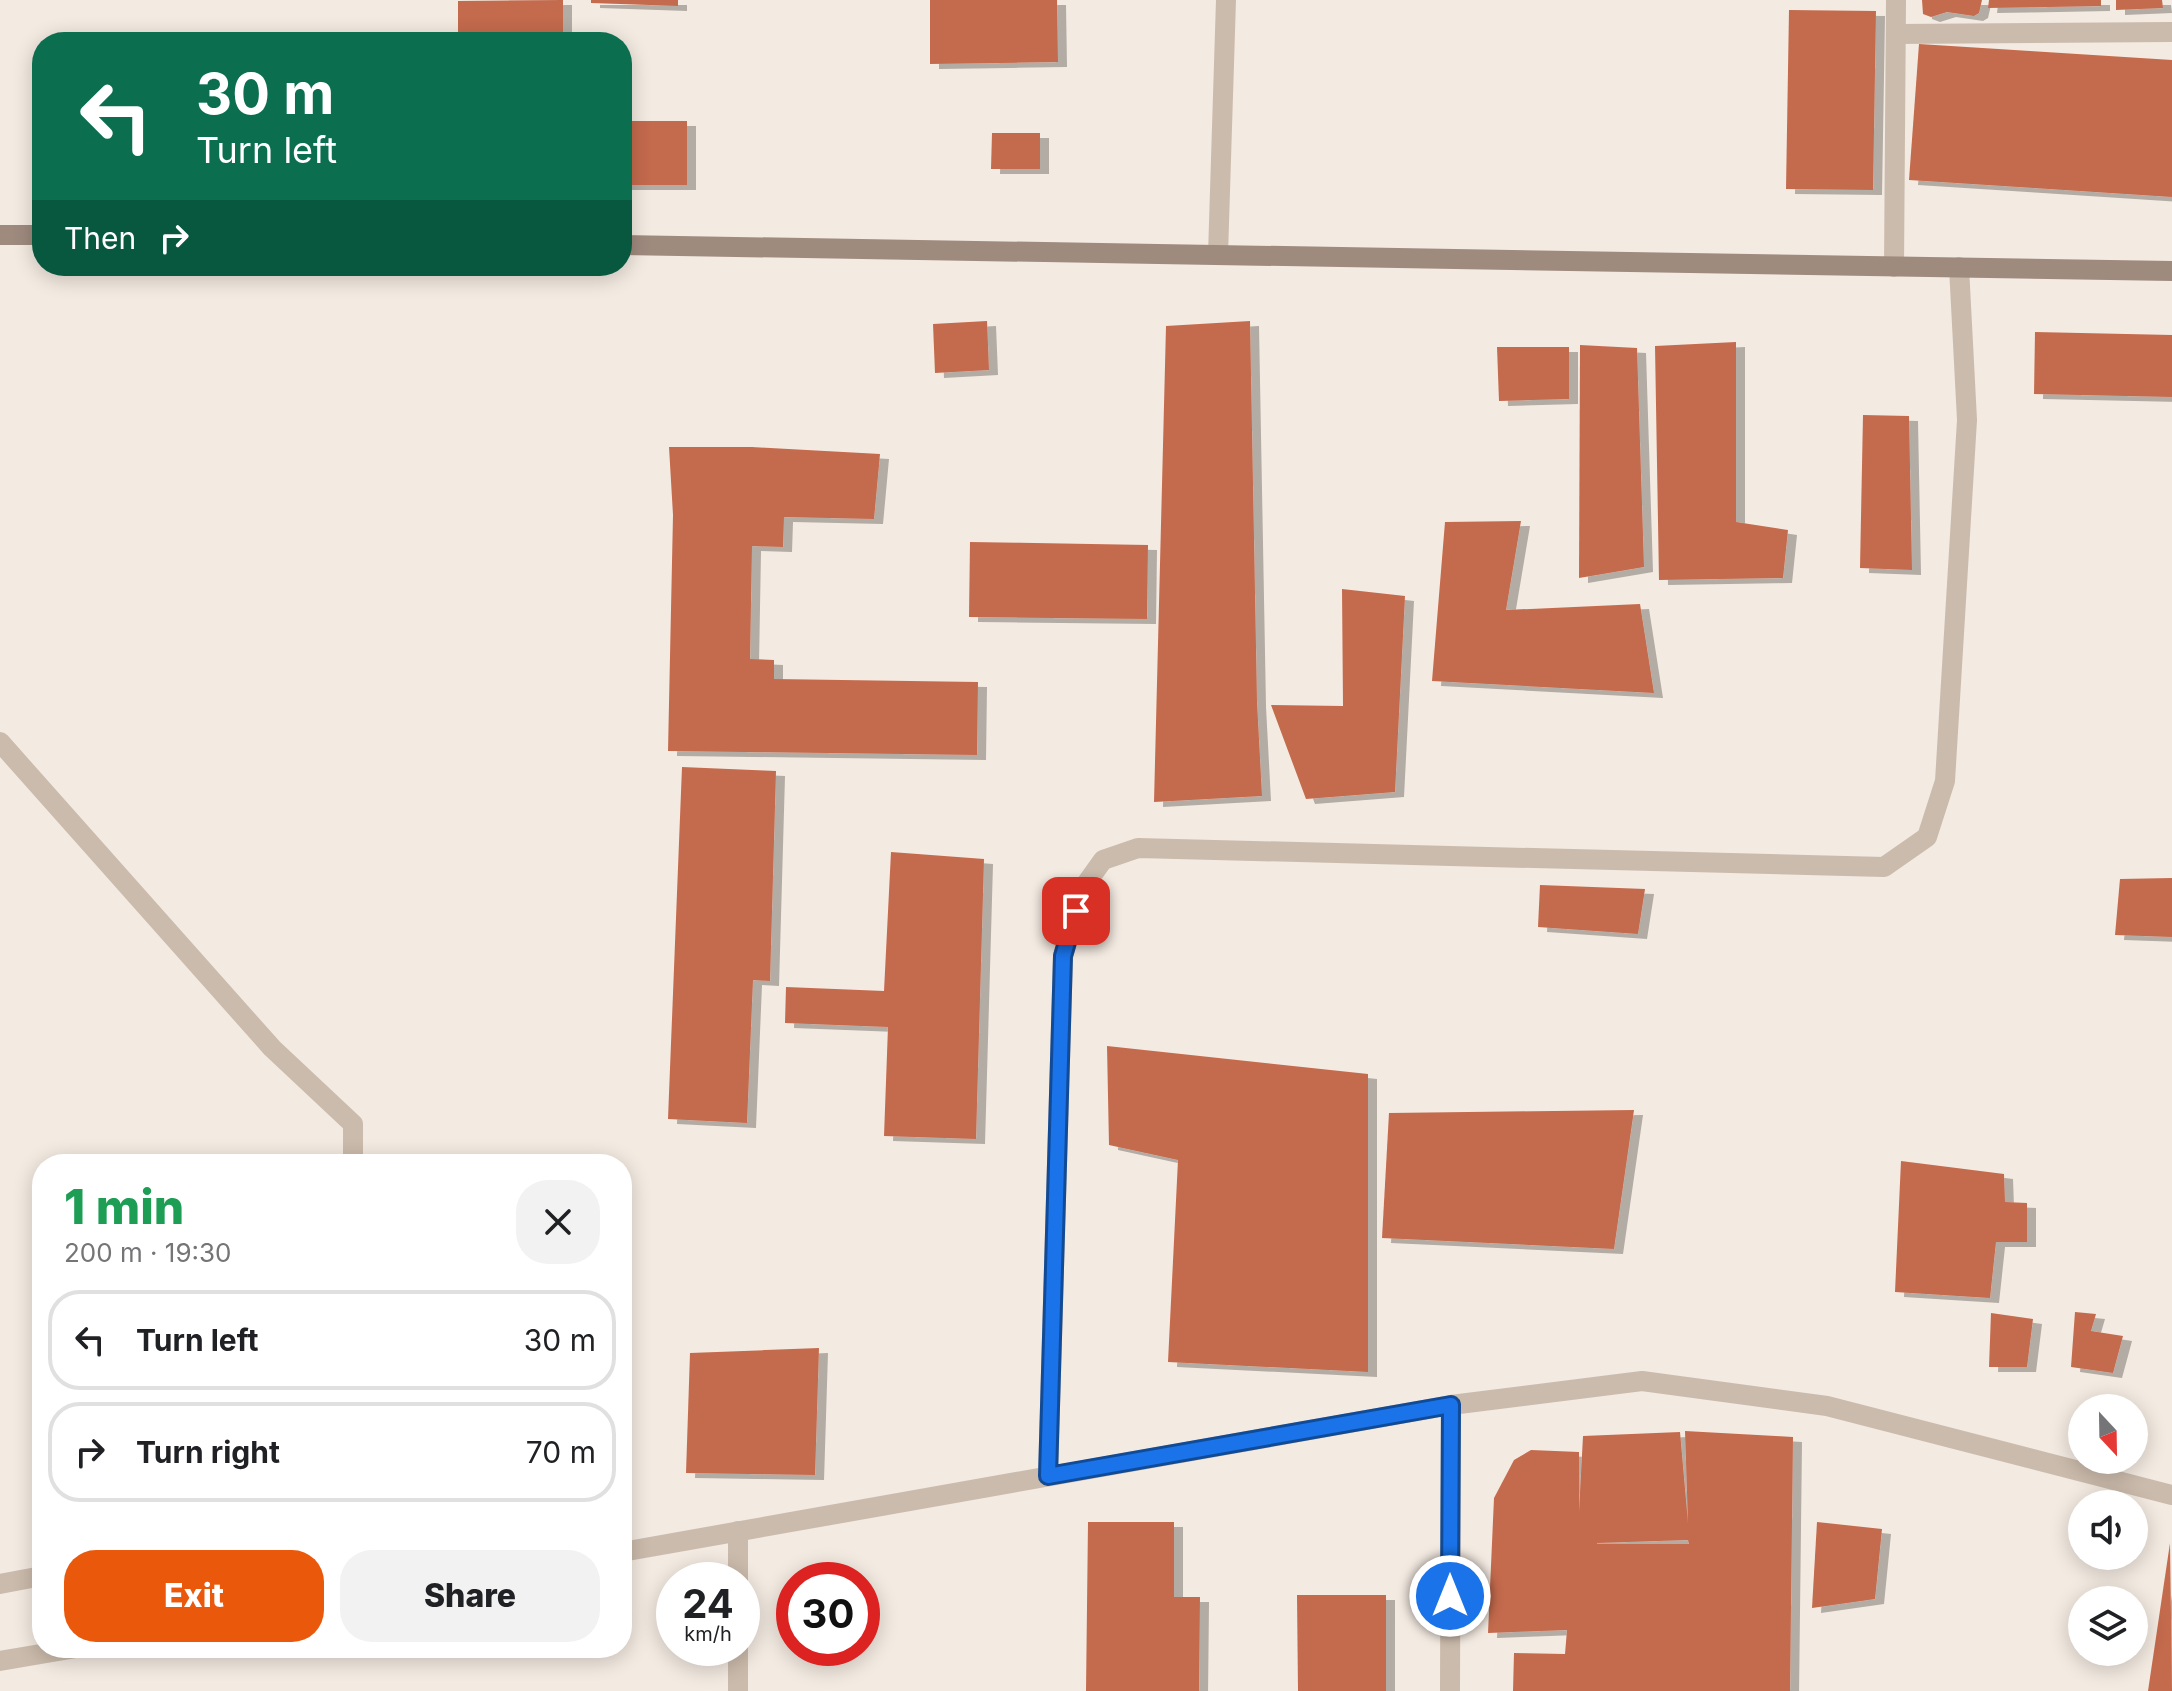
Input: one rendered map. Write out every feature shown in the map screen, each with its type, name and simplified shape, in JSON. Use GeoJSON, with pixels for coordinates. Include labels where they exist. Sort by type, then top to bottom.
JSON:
{"type":"FeatureCollection","features":[{"type":"Feature","properties":{"kind":"main road"},"geometry":{"type":"LineString","coordinates":[[0,235],[32,235]]}},
{"type":"Feature","properties":{"kind":"main road"},"geometry":{"type":"LineString","coordinates":[[632,245],[2172,271]]}},
{"type":"Feature","properties":{"kind":"street"},"geometry":{"type":"LineString","coordinates":[[1218,255],[1226,0]]}},
{"type":"Feature","properties":{"kind":"street"},"geometry":{"type":"LineString","coordinates":[[1894,267],[1896,0]]}},
{"type":"Feature","properties":{"kind":"street"},"geometry":{"type":"LineString","coordinates":[[1897,34],[2172,32]]}},
{"type":"Feature","properties":{"kind":"street"},"geometry":{"type":"LineString","coordinates":[[1048,1476],[1063,956],[1083,888],[1103,860],[1138,848],[1884,867],[1927,837],[1945,781],[1967,420],[1959,267]]}},
{"type":"Feature","properties":{"kind":"street"},"geometry":{"type":"LineString","coordinates":[[0,742],[272,1048],[353,1124],[353,1154]]}},
{"type":"Feature","properties":{"kind":"street"},"geometry":{"type":"LineString","coordinates":[[632,1550],[1451,1405],[1642,1381],[1827,1406],[2172,1495]]}},
{"type":"Feature","properties":{"kind":"street"},"geometry":{"type":"LineString","coordinates":[[1450,1691],[1451,1405]]}},
{"type":"Feature","properties":{"kind":"street"},"geometry":{"type":"LineString","coordinates":[[738,1531],[738,1562]]}},
{"type":"Feature","properties":{"kind":"street"},"geometry":{"type":"LineString","coordinates":[[0,1584],[32,1578]]}},
{"type":"Feature","properties":{"kind":"street"},"geometry":{"type":"LineString","coordinates":[[0,1661],[32,1656]]}},
{"type":"Feature","properties":{"kind":"street"},"geometry":{"type":"LineString","coordinates":[[738,1666],[738,1691]]}},
{"type":"Feature","properties":{"kind":"building"},"geometry":{"type":"Polygon","coordinates":[[[563,0],[563,32],[458,32],[458,1],[563,0]]]}},
{"type":"Feature","properties":{"kind":"building"},"geometry":{"type":"Polygon","coordinates":[[[591,0],[678,0],[678,6],[591,3],[591,0]]]}},
{"type":"Feature","properties":{"kind":"building"},"geometry":{"type":"Polygon","coordinates":[[[930,0],[1057,0],[1058,62],[930,64],[930,0]]]}},
{"type":"Feature","properties":{"kind":"building"},"geometry":{"type":"Polygon","coordinates":[[[1922,0],[1982,0],[1979,13],[1974,16],[1947,12],[1931,17],[1923,14],[1922,0]]]}},
{"type":"Feature","properties":{"kind":"building"},"geometry":{"type":"Polygon","coordinates":[[[1989,0],[2101,0],[2101,6],[1988,8],[1989,0]]]}},
{"type":"Feature","properties":{"kind":"building"},"geometry":{"type":"Polygon","coordinates":[[[2116,0],[2162,0],[2163,8],[2116,10],[2116,0]]]}},
{"type":"Feature","properties":{"kind":"building"},"geometry":{"type":"Polygon","coordinates":[[[1789,10],[1876,11],[1873,190],[1786,189],[1789,10]]]}},
{"type":"Feature","properties":{"kind":"building"},"geometry":{"type":"Polygon","coordinates":[[[1919,44],[2172,60],[2172,197],[1909,180],[1919,44]]]}},
{"type":"Feature","properties":{"kind":"building"},"geometry":{"type":"Polygon","coordinates":[[[632,121],[687,121],[687,185],[632,185],[632,121]]]}},
{"type":"Feature","properties":{"kind":"building"},"geometry":{"type":"Polygon","coordinates":[[[992,133],[1040,133],[1040,169],[991,169],[992,133]]]}},
{"type":"Feature","properties":{"kind":"building"},"geometry":{"type":"Polygon","coordinates":[[[987,321],[989,370],[935,373],[933,324],[987,321]]]}},
{"type":"Feature","properties":{"kind":"building"},"geometry":{"type":"Polygon","coordinates":[[[1250,321],[1257,702],[1262,796],[1154,802],[1166,326],[1250,321]]]}},
{"type":"Feature","properties":{"kind":"building"},"geometry":{"type":"Polygon","coordinates":[[[2035,332],[2172,335],[2172,397],[2034,394],[2035,332]]]}},
{"type":"Feature","properties":{"kind":"building"},"geometry":{"type":"Polygon","coordinates":[[[1736,342],[1736,522],[1788,530],[1783,578],[1659,580],[1655,346],[1736,342]]]}},
{"type":"Feature","properties":{"kind":"building"},"geometry":{"type":"Polygon","coordinates":[[[1580,345],[1637,348],[1644,567],[1579,578],[1580,345]]]}},
{"type":"Feature","properties":{"kind":"building"},"geometry":{"type":"Polygon","coordinates":[[[1497,347],[1569,347],[1569,399],[1499,401],[1497,347]]]}},
{"type":"Feature","properties":{"kind":"building"},"geometry":{"type":"Polygon","coordinates":[[[1863,415],[1909,416],[1912,570],[1860,568],[1863,415]]]}},
{"type":"Feature","properties":{"kind":"building"},"geometry":{"type":"Polygon","coordinates":[[[669,447],[752,447],[880,454],[874,519],[784,517],[783,547],[752,546],[750,659],[774,660],[774,679],[978,682],[977,755],[668,751],[673,515],[669,447]]]}},
{"type":"Feature","properties":{"kind":"building"},"geometry":{"type":"Polygon","coordinates":[[[1521,521],[1506,610],[1640,604],[1654,693],[1432,681],[1445,522],[1521,521]]]}},
{"type":"Feature","properties":{"kind":"building"},"geometry":{"type":"Polygon","coordinates":[[[970,542],[1148,545],[1147,619],[969,617],[970,542]]]}},
{"type":"Feature","properties":{"kind":"building"},"geometry":{"type":"Polygon","coordinates":[[[1342,589],[1405,596],[1395,792],[1306,799],[1271,705],[1343,706],[1342,589]]]}},
{"type":"Feature","properties":{"kind":"building"},"geometry":{"type":"Polygon","coordinates":[[[682,767],[776,771],[770,981],[753,980],[747,1123],[668,1119],[682,767]]]}},
{"type":"Feature","properties":{"kind":"building"},"geometry":{"type":"Polygon","coordinates":[[[891,852],[984,859],[976,1139],[884,1136],[888,1027],[785,1023],[786,987],[884,991],[891,852]]]}},
{"type":"Feature","properties":{"kind":"building"},"geometry":{"type":"Polygon","coordinates":[[[2172,878],[2172,937],[2115,935],[2120,879],[2172,878]]]}},
{"type":"Feature","properties":{"kind":"building"},"geometry":{"type":"Polygon","coordinates":[[[1540,885],[1645,889],[1638,934],[1538,927],[1540,885]]]}},
{"type":"Feature","properties":{"kind":"building"},"geometry":{"type":"Polygon","coordinates":[[[1107,1046],[1368,1074],[1368,1372],[1168,1362],[1178,1160],[1109,1145],[1107,1046]]]}},
{"type":"Feature","properties":{"kind":"building"},"geometry":{"type":"Polygon","coordinates":[[[1634,1110],[1614,1249],[1382,1238],[1389,1113],[1634,1110]]]}},
{"type":"Feature","properties":{"kind":"building"},"geometry":{"type":"Polygon","coordinates":[[[1901,1161],[2004,1174],[2005,1202],[2027,1203],[2027,1242],[1996,1242],[1990,1298],[1895,1292],[1901,1161]]]}},
{"type":"Feature","properties":{"kind":"building"},"geometry":{"type":"Polygon","coordinates":[[[2075,1312],[2096,1314],[2091,1331],[2123,1336],[2113,1373],[2071,1367],[2075,1312]]]}},
{"type":"Feature","properties":{"kind":"building"},"geometry":{"type":"Polygon","coordinates":[[[1991,1313],[2033,1319],[2027,1367],[1989,1367],[1991,1313]]]}},
{"type":"Feature","properties":{"kind":"building"},"geometry":{"type":"Polygon","coordinates":[[[819,1348],[815,1475],[686,1473],[690,1353],[819,1348]]]}},
{"type":"Feature","properties":{"kind":"building"},"geometry":{"type":"Polygon","coordinates":[[[1685,1431],[1793,1437],[1790,1691],[1513,1691],[1514,1653],[1565,1654],[1567,1630],[1488,1633],[1494,1498],[1514,1460],[1531,1450],[1579,1452],[1579,1512],[1583,1436],[1680,1432],[1688,1523],[1685,1431]],[[1688,1540],[1597,1543],[1597,1544],[1689,1544],[1688,1540]]]}},
{"type":"Feature","properties":{"kind":"building"},"geometry":{"type":"Polygon","coordinates":[[[1088,1522],[1174,1522],[1174,1597],[1200,1597],[1199,1691],[1086,1691],[1088,1522]]]}},
{"type":"Feature","properties":{"kind":"building"},"geometry":{"type":"Polygon","coordinates":[[[1817,1522],[1882,1529],[1875,1599],[1812,1608],[1817,1522]]]}},
{"type":"Feature","properties":{"kind":"building"},"geometry":{"type":"Polygon","coordinates":[[[2170,1543],[2172,1691],[2148,1691],[2170,1543]]]}},
{"type":"Feature","properties":{"kind":"building"},"geometry":{"type":"Polygon","coordinates":[[[1297,1595],[1386,1595],[1386,1691],[1298,1691],[1297,1595]]]}},
{"type":"Feature","properties":{"kind":"route"},"geometry":{"type":"LineString","coordinates":[[1076,911],[1063,956],[1048,1476],[1451,1405],[1450,1596]]}}]}
